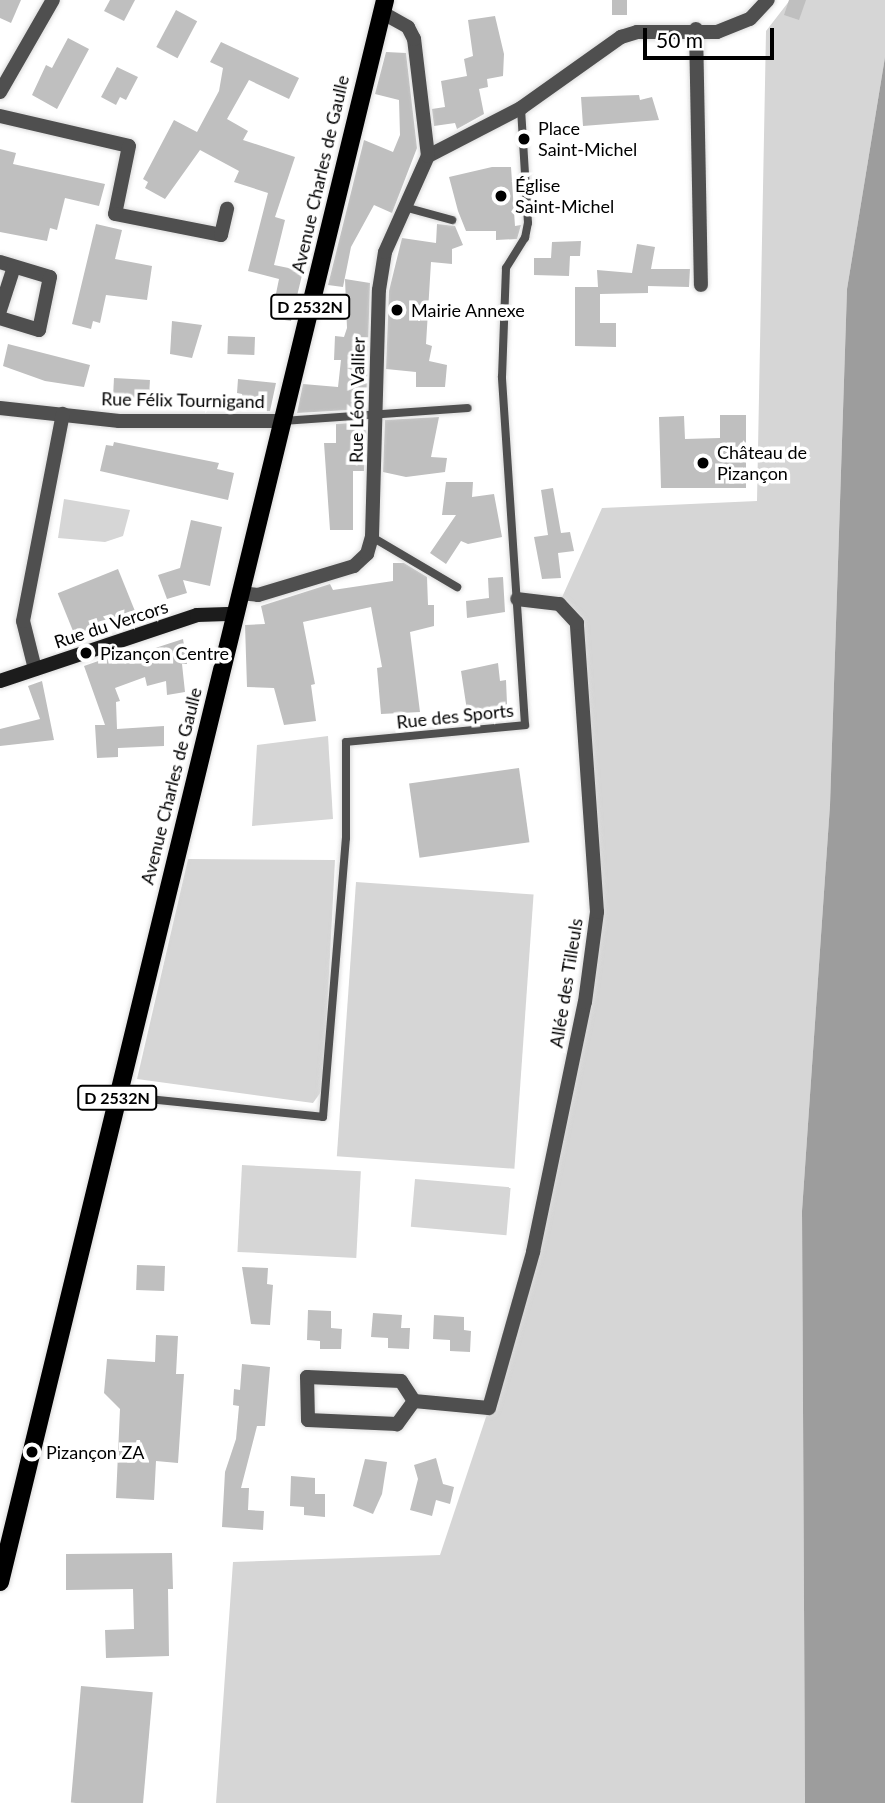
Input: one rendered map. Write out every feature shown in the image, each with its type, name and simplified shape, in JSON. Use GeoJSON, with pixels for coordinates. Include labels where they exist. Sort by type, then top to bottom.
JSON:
{"type":"FeatureCollection","features":[{"type":"Feature","properties":{"kind":"main road","name":"Avenue Charles de Gaulle"},"geometry":{"type":"LineString","coordinates":[[0,1582],[383,6]]}},
{"type":"Feature","properties":{"kind":"street"},"geometry":{"type":"LineString","coordinates":[[0,92],[53,0]]}},
{"type":"Feature","properties":{"kind":"street"},"geometry":{"type":"LineString","coordinates":[[383,6],[408,27],[414,39],[428,156],[521,108],[614,41],[637,32],[696,29],[717,32],[750,19],[768,0]]}},
{"type":"Feature","properties":{"kind":"street"},"geometry":{"type":"LineString","coordinates":[[696,29],[701,285]]}},
{"type":"Feature","properties":{"kind":"street"},"geometry":{"type":"LineString","coordinates":[[0,116],[129,146],[115,214],[221,235],[228,209]]}},
{"type":"Feature","properties":{"kind":"street","name":"Rue Léon Vallier"},"geometry":{"type":"LineString","coordinates":[[240,593],[258,595],[354,566],[367,554],[372,537],[379,290],[385,252],[428,156]]}},
{"type":"Feature","properties":{"kind":"street"},"geometry":{"type":"LineString","coordinates":[[0,310],[7,265],[50,277],[39,330],[0,318]]}},
{"type":"Feature","properties":{"kind":"street","name":"Rue Félix Tournigand"},"geometry":{"type":"LineString","coordinates":[[0,408],[119,421],[282,421]]}},
{"type":"Feature","properties":{"kind":"street"},"geometry":{"type":"LineString","coordinates":[[35,669],[23,621],[63,414]]}},
{"type":"Feature","properties":{"kind":"street","name":"Allée des Tilleuls"},"geometry":{"type":"LineString","coordinates":[[414,1401],[489,1408],[533,1252],[585,1002],[597,912],[577,623],[559,604],[517,599]]}},
{"type":"Feature","properties":{"kind":"street","name":"Rue du Vercors"},"geometry":{"type":"LineString","coordinates":[[0,681],[197,615],[235,614]]}},
{"type":"Feature","properties":{"kind":"street"},"geometry":{"type":"LineString","coordinates":[[307,1377],[401,1381],[414,1401],[397,1424],[308,1420],[307,1377]]}},
{"type":"Feature","properties":{"kind":"lane","name":"Rue des Sports"},"geometry":{"type":"LineString","coordinates":[[118,1096],[323,1117],[345,853],[346,742],[526,725],[502,377],[506,268],[525,237],[528,223],[521,108]]}},
{"type":"Feature","properties":{"kind":"lane"},"geometry":{"type":"LineString","coordinates":[[404,208],[452,220]]}},
{"type":"Feature","properties":{"kind":"lane"},"geometry":{"type":"LineString","coordinates":[[282,421],[468,408]]}},
{"type":"Feature","properties":{"kind":"lane"},"geometry":{"type":"LineString","coordinates":[[372,537],[457,587]]}},
{"type":"Feature","properties":{"kind":"shaded area"},"geometry":{"type":"Polygon","coordinates":[[[790,0],[885,0],[885,57],[847,289],[830,805],[802,1211],[805,1803],[216,1803],[233,1562],[440,1555],[489,1408],[530,1262],[597,912],[577,623],[559,604],[602,508],[757,501],[766,31],[790,0]]]}},
{"type":"Feature","properties":{"kind":"shaded area"},"geometry":{"type":"Polygon","coordinates":[[[885,57],[885,1803],[805,1803],[802,1211],[830,805],[847,289],[885,57]]]}},
{"type":"Feature","properties":{"kind":"shaded area"},"geometry":{"type":"Polygon","coordinates":[[[64,499],[130,510],[123,536],[105,542],[58,538],[64,499]]]}},
{"type":"Feature","properties":{"kind":"shaded area"},"geometry":{"type":"Polygon","coordinates":[[[328,736],[333,819],[252,826],[257,745],[328,736]]]}},
{"type":"Feature","properties":{"kind":"shaded area"},"geometry":{"type":"Polygon","coordinates":[[[188,859],[335,860],[323,1089],[313,1103],[137,1079],[188,859]]]}},
{"type":"Feature","properties":{"kind":"shaded area"},"geometry":{"type":"Polygon","coordinates":[[[356,882],[534,894],[514,1169],[337,1156],[356,882]]]}},
{"type":"Feature","properties":{"kind":"shaded area"},"geometry":{"type":"Polygon","coordinates":[[[242,1165],[361,1171],[356,1258],[237,1252],[242,1165]]]}},
{"type":"Feature","properties":{"kind":"shaded area"},"geometry":{"type":"Polygon","coordinates":[[[415,1179],[511,1187],[506,1235],[411,1227],[415,1179]]]}},
{"type":"Feature","properties":{"kind":"building"},"geometry":{"type":"Polygon","coordinates":[[[0,0],[21,0],[11,23],[0,18],[0,0]]]}},
{"type":"Feature","properties":{"kind":"building"},"geometry":{"type":"Polygon","coordinates":[[[110,0],[135,0],[124,21],[104,11],[110,0]]]}},
{"type":"Feature","properties":{"kind":"building"},"geometry":{"type":"Polygon","coordinates":[[[612,0],[627,0],[627,15],[612,15],[612,0]]]}},
{"type":"Feature","properties":{"kind":"building"},"geometry":{"type":"Polygon","coordinates":[[[789,0],[806,0],[799,20],[784,15],[789,0]]]}},
{"type":"Feature","properties":{"kind":"building"},"geometry":{"type":"Polygon","coordinates":[[[176,10],[197,21],[177,58],[156,47],[176,10]]]}},
{"type":"Feature","properties":{"kind":"building"},"geometry":{"type":"Polygon","coordinates":[[[495,16],[504,54],[503,76],[487,79],[488,87],[479,89],[484,114],[457,129],[455,123],[434,126],[432,109],[445,107],[441,81],[467,76],[464,59],[473,56],[468,20],[495,16]]]}},
{"type":"Feature","properties":{"kind":"building"},"geometry":{"type":"Polygon","coordinates":[[[68,38],[89,49],[57,109],[32,95],[46,65],[52,68],[68,38]]]}},
{"type":"Feature","properties":{"kind":"building"},"geometry":{"type":"Polygon","coordinates":[[[221,42],[299,78],[289,99],[249,80],[227,119],[248,131],[243,140],[295,157],[275,217],[285,220],[274,265],[303,271],[291,321],[271,318],[279,279],[248,271],[268,193],[234,182],[239,171],[200,150],[165,199],[145,188],[148,182],[143,179],[174,120],[197,132],[219,91],[223,68],[210,62],[221,42]]]}},
{"type":"Feature","properties":{"kind":"building"},"geometry":{"type":"Polygon","coordinates":[[[386,52],[406,53],[417,148],[392,213],[374,205],[351,247],[343,287],[328,285],[364,140],[393,152],[400,135],[399,100],[375,94],[386,52]]]}},
{"type":"Feature","properties":{"kind":"building"},"geometry":{"type":"Polygon","coordinates":[[[117,67],[138,77],[126,100],[120,97],[116,105],[101,97],[117,67]]]}},
{"type":"Feature","properties":{"kind":"building"},"geometry":{"type":"Polygon","coordinates":[[[639,95],[640,100],[652,97],[659,120],[583,126],[581,97],[639,95]]]}},
{"type":"Feature","properties":{"kind":"building"},"geometry":{"type":"Polygon","coordinates":[[[0,149],[16,153],[13,164],[105,184],[99,206],[65,198],[57,230],[50,228],[47,241],[0,232],[0,149]]]}},
{"type":"Feature","properties":{"kind":"building"},"geometry":{"type":"Polygon","coordinates":[[[492,167],[511,167],[515,226],[521,225],[517,239],[496,240],[496,231],[466,231],[458,211],[449,177],[492,167]]]}},
{"type":"Feature","properties":{"kind":"building"},"geometry":{"type":"Polygon","coordinates":[[[96,224],[122,230],[115,259],[152,266],[147,300],[106,295],[100,323],[93,321],[91,329],[72,324],[96,224]]]}},
{"type":"Feature","properties":{"kind":"building"},"geometry":{"type":"Polygon","coordinates":[[[437,224],[455,226],[463,245],[452,249],[452,264],[431,262],[426,344],[432,346],[429,361],[447,365],[445,387],[416,387],[416,372],[386,369],[389,291],[402,238],[436,243],[437,224]]]}},
{"type":"Feature","properties":{"kind":"building"},"geometry":{"type":"Polygon","coordinates":[[[581,241],[580,256],[570,256],[569,276],[534,275],[534,258],[551,258],[552,242],[581,241]]]}},
{"type":"Feature","properties":{"kind":"building"},"geometry":{"type":"Polygon","coordinates":[[[637,244],[655,247],[651,269],[690,269],[689,287],[648,286],[648,293],[600,294],[600,323],[616,323],[616,347],[575,346],[575,287],[598,287],[597,270],[632,273],[637,244]]]}},
{"type":"Feature","properties":{"kind":"building"},"geometry":{"type":"Polygon","coordinates":[[[345,279],[370,283],[366,409],[297,413],[303,384],[338,387],[341,360],[334,360],[335,336],[344,337],[347,328],[345,279]]]}},
{"type":"Feature","properties":{"kind":"building"},"geometry":{"type":"Polygon","coordinates":[[[172,321],[202,325],[192,358],[170,354],[172,321]]]}},
{"type":"Feature","properties":{"kind":"building"},"geometry":{"type":"Polygon","coordinates":[[[228,336],[255,337],[254,355],[227,354],[228,336]]]}},
{"type":"Feature","properties":{"kind":"building"},"geometry":{"type":"Polygon","coordinates":[[[8,344],[90,365],[84,387],[45,381],[3,366],[8,344]]]}},
{"type":"Feature","properties":{"kind":"building"},"geometry":{"type":"Polygon","coordinates":[[[114,378],[150,380],[149,399],[113,397],[114,378]]]}},
{"type":"Feature","properties":{"kind":"building"},"geometry":{"type":"Polygon","coordinates":[[[238,379],[276,383],[270,411],[246,411],[242,394],[237,393],[238,379]]]}},
{"type":"Feature","properties":{"kind":"building","name":"Château de Pizançon"},"geometry":{"type":"Polygon","coordinates":[[[720,415],[746,415],[746,488],[661,488],[659,417],[684,416],[685,439],[720,438],[720,415]]]}},
{"type":"Feature","properties":{"kind":"building"},"geometry":{"type":"Polygon","coordinates":[[[439,417],[431,457],[447,458],[445,472],[406,477],[383,472],[385,420],[439,417]]]}},
{"type":"Feature","properties":{"kind":"building"},"geometry":{"type":"Polygon","coordinates":[[[366,422],[364,471],[353,471],[353,530],[330,530],[324,443],[336,443],[336,424],[366,422]]]}},
{"type":"Feature","properties":{"kind":"building"},"geometry":{"type":"Polygon","coordinates":[[[114,442],[219,463],[217,469],[234,473],[228,500],[100,471],[106,445],[113,446],[114,442]]]}},
{"type":"Feature","properties":{"kind":"building"},"geometry":{"type":"Polygon","coordinates":[[[446,482],[473,482],[472,497],[494,494],[502,537],[468,544],[461,541],[446,564],[430,553],[456,515],[442,515],[446,482]]]}},
{"type":"Feature","properties":{"kind":"building"},"geometry":{"type":"Polygon","coordinates":[[[553,488],[561,533],[570,532],[574,551],[558,553],[561,578],[542,579],[534,537],[548,535],[541,490],[553,488]]]}},
{"type":"Feature","properties":{"kind":"building"},"geometry":{"type":"Polygon","coordinates":[[[191,520],[222,527],[210,586],[183,580],[187,593],[167,599],[158,575],[180,568],[191,520]]]}},
{"type":"Feature","properties":{"kind":"building"},"geometry":{"type":"Polygon","coordinates":[[[393,563],[404,563],[427,577],[428,605],[434,605],[434,626],[410,632],[420,712],[381,714],[377,668],[382,667],[371,607],[303,622],[315,684],[311,685],[316,721],[284,725],[274,688],[247,687],[245,625],[265,624],[261,606],[330,584],[333,590],[393,581],[393,563]]]}},
{"type":"Feature","properties":{"kind":"building"},"geometry":{"type":"Polygon","coordinates":[[[118,569],[135,611],[75,635],[58,593],[118,569]]]}},
{"type":"Feature","properties":{"kind":"building"},"geometry":{"type":"Polygon","coordinates":[[[503,577],[505,612],[467,618],[466,601],[489,598],[488,578],[503,577]]]}},
{"type":"Feature","properties":{"kind":"building"},"geometry":{"type":"Polygon","coordinates":[[[183,639],[187,664],[182,664],[185,692],[167,695],[166,681],[147,686],[145,677],[115,688],[120,701],[116,702],[117,729],[164,726],[164,746],[118,748],[118,757],[97,758],[95,725],[105,725],[84,666],[107,658],[109,663],[183,639]]]}},
{"type":"Feature","properties":{"kind":"building"},"geometry":{"type":"Polygon","coordinates":[[[498,663],[500,681],[506,680],[507,704],[499,713],[468,717],[461,671],[498,663]]]}},
{"type":"Feature","properties":{"kind":"building"},"geometry":{"type":"Polygon","coordinates":[[[42,681],[54,740],[0,746],[0,729],[40,719],[28,686],[42,681]]]}},
{"type":"Feature","properties":{"kind":"building"},"geometry":{"type":"Polygon","coordinates":[[[519,768],[529,842],[420,858],[409,783],[519,768]]]}},
{"type":"Feature","properties":{"kind":"building"},"geometry":{"type":"Polygon","coordinates":[[[137,1265],[165,1266],[164,1291],[136,1290],[137,1265]]]}},
{"type":"Feature","properties":{"kind":"building"},"geometry":{"type":"Polygon","coordinates":[[[242,1267],[268,1268],[267,1284],[273,1285],[270,1325],[251,1324],[242,1267]]]}},
{"type":"Feature","properties":{"kind":"building"},"geometry":{"type":"Polygon","coordinates":[[[308,1310],[331,1311],[331,1328],[342,1329],[341,1349],[320,1349],[320,1341],[307,1340],[308,1310]]]}},
{"type":"Feature","properties":{"kind":"building"},"geometry":{"type":"Polygon","coordinates":[[[373,1313],[402,1315],[401,1328],[410,1328],[409,1349],[388,1348],[388,1338],[371,1337],[373,1313]]]}},
{"type":"Feature","properties":{"kind":"building"},"geometry":{"type":"Polygon","coordinates":[[[434,1315],[464,1317],[464,1330],[471,1331],[470,1352],[450,1351],[450,1340],[433,1339],[434,1315]]]}},
{"type":"Feature","properties":{"kind":"building"},"geometry":{"type":"Polygon","coordinates":[[[156,1335],[178,1336],[176,1374],[184,1374],[178,1463],[156,1461],[154,1500],[116,1498],[120,1409],[104,1393],[107,1359],[155,1362],[156,1335]]]}},
{"type":"Feature","properties":{"kind":"building"},"geometry":{"type":"Polygon","coordinates":[[[242,1364],[270,1367],[265,1426],[257,1426],[241,1488],[249,1488],[248,1510],[264,1511],[263,1530],[222,1527],[225,1472],[236,1439],[239,1406],[233,1405],[234,1389],[240,1390],[242,1364]]]}},
{"type":"Feature","properties":{"kind":"building"},"geometry":{"type":"Polygon","coordinates":[[[436,1458],[443,1484],[454,1487],[450,1504],[436,1500],[432,1516],[410,1510],[418,1479],[414,1465],[436,1458]]]}},
{"type":"Feature","properties":{"kind":"building"},"geometry":{"type":"Polygon","coordinates":[[[365,1459],[387,1462],[382,1494],[373,1514],[353,1506],[365,1459]]]}},
{"type":"Feature","properties":{"kind":"building"},"geometry":{"type":"Polygon","coordinates":[[[291,1476],[315,1478],[315,1494],[325,1494],[325,1517],[304,1515],[304,1507],[290,1506],[291,1476]]]}},
{"type":"Feature","properties":{"kind":"building"},"geometry":{"type":"Polygon","coordinates":[[[172,1553],[173,1589],[168,1589],[169,1656],[106,1658],[105,1630],[134,1629],[133,1589],[66,1590],[66,1554],[172,1553]]]}},
{"type":"Feature","properties":{"kind":"building"},"geometry":{"type":"Polygon","coordinates":[[[81,1686],[153,1692],[143,1803],[71,1803],[81,1686]]]}},
{"type":"Feature","properties":{"kind":"place","name":"Place Saint-Michel"},"geometry":{"type":"Point","coordinates":[524,139]}},
{"type":"Feature","properties":{"kind":"place","name":"Église Saint-Michel"},"geometry":{"type":"Point","coordinates":[501,196]}},
{"type":"Feature","properties":{"kind":"place","name":"Mairie Annexe"},"geometry":{"type":"Point","coordinates":[397,310]}},
{"type":"Feature","properties":{"kind":"place","name":"Château de Pizançon"},"geometry":{"type":"Point","coordinates":[703,463]}},
{"type":"Feature","properties":{"kind":"place","name":"Pizançon Centre"},"geometry":{"type":"Point","coordinates":[86,653]}},
{"type":"Feature","properties":{"kind":"place","name":"Pizançon ZA"},"geometry":{"type":"Point","coordinates":[32,1452]}}]}
